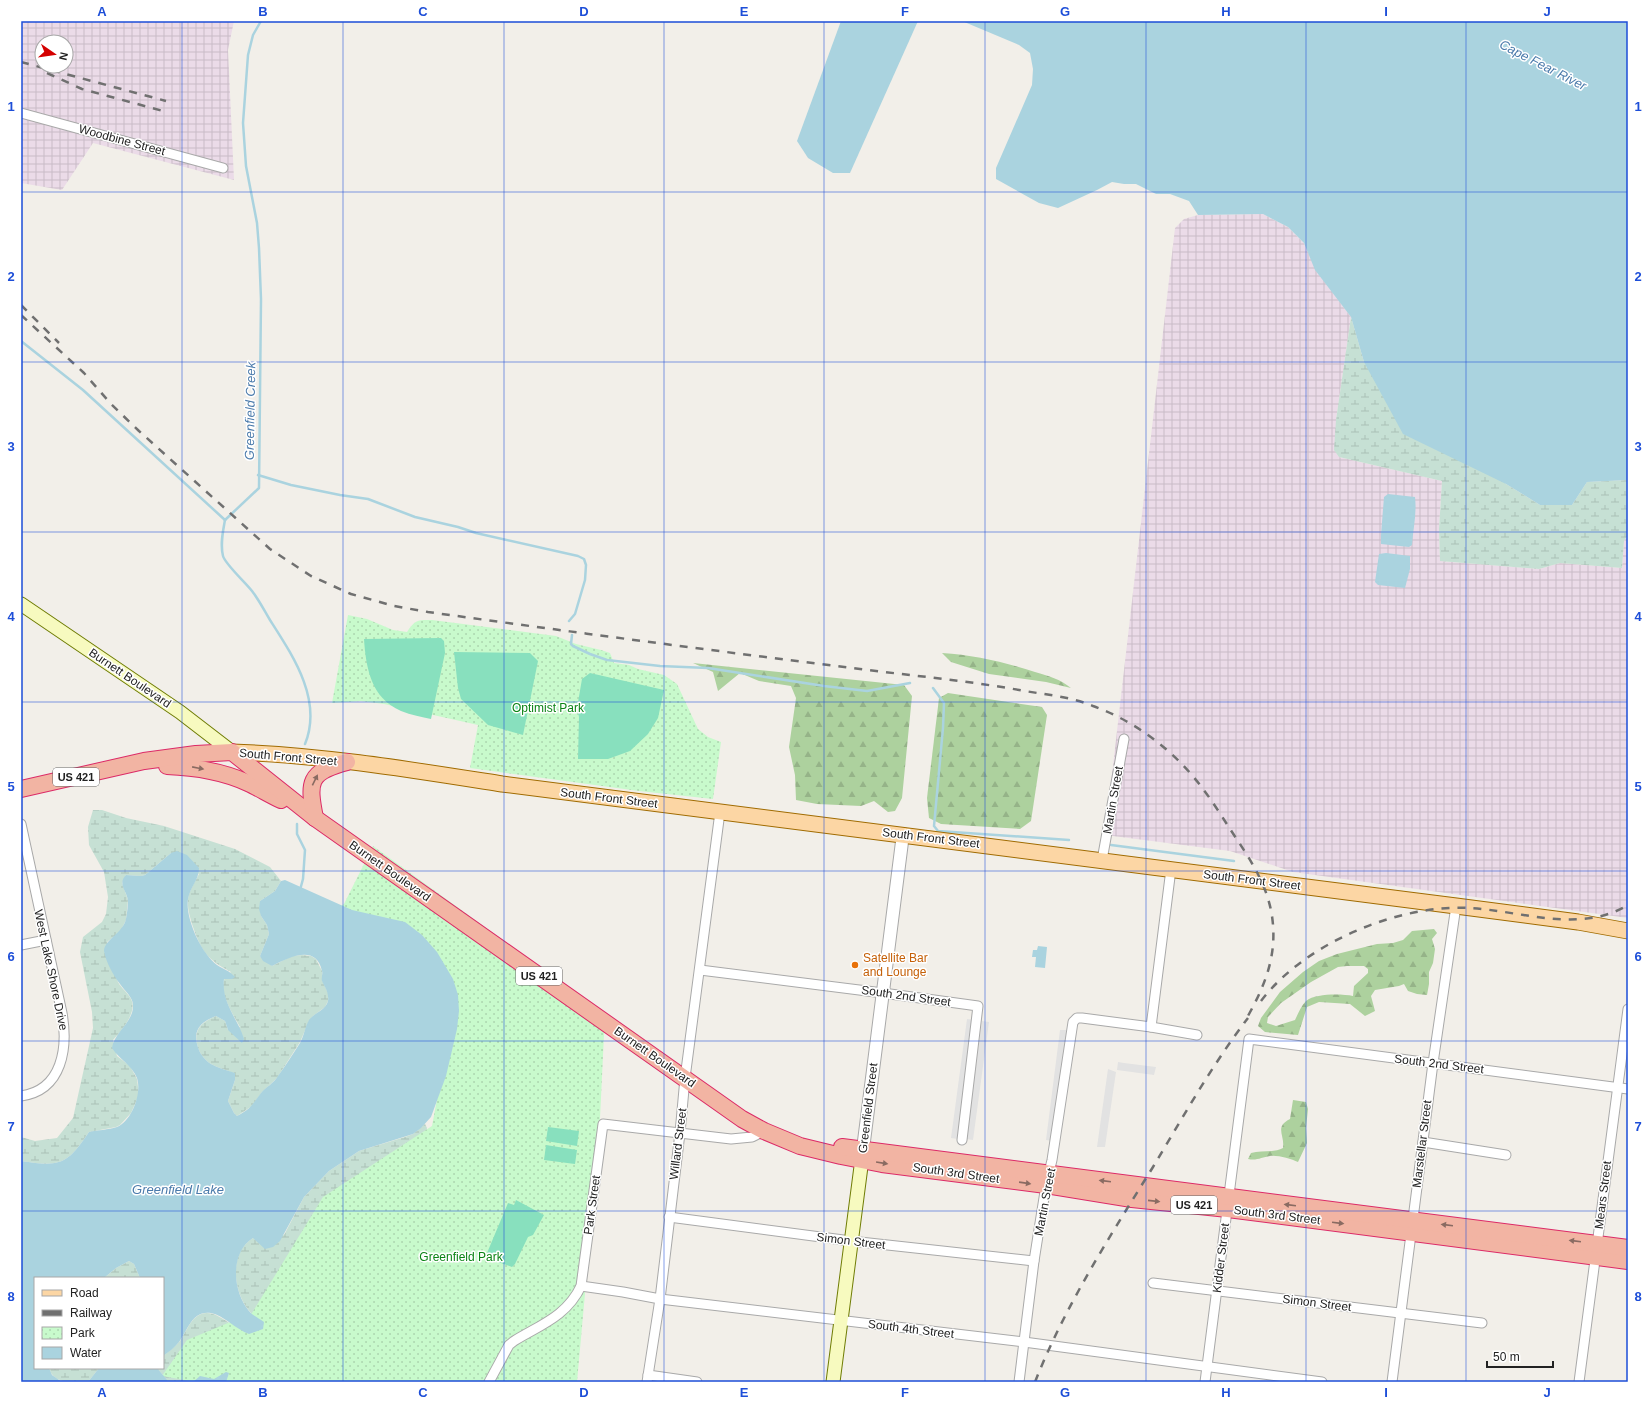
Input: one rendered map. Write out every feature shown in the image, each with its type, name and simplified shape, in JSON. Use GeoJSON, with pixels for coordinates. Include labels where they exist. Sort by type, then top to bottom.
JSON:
{"type":"FeatureCollection","features":[{"type":"Feature","properties":{"kind":"highway","name":"US 421"},"geometry":{"type":"LineString","coordinates":[[21,789],[131,764],[196,754],[232,752]]}},
{"type":"Feature","properties":{"kind":"highway","name":"Burnett Boulevard"},"geometry":{"type":"LineString","coordinates":[[232,752],[315,818],[742,1118],[764,1131]]}},
{"type":"Feature","properties":{"kind":"highway"},"geometry":{"type":"LineString","coordinates":[[315,818],[311,797],[312,782],[319,773],[328,767],[347,762]]}},
{"type":"Feature","properties":{"kind":"highway"},"geometry":{"type":"LineString","coordinates":[[131,764],[190,767],[217,772],[247,783],[315,818]]}},
{"type":"Feature","properties":{"kind":"highway","name":"South 3rd Street"},"geometry":{"type":"LineString","coordinates":[[764,1131],[800,1146],[1048,1179],[1132,1199],[1228,1203],[1595,1250],[1628,1248]]}},
{"type":"Feature","properties":{"kind":"highway","name":"South 3rd Street"},"geometry":{"type":"LineString","coordinates":[[1595,1250],[1628,1261]]}},
{"type":"Feature","properties":{"kind":"main road","name":"Burnett Boulevard"},"geometry":{"type":"LineString","coordinates":[[21,604],[174,708],[232,752]]}},
{"type":"Feature","properties":{"kind":"main road","name":"South Front Street"},"geometry":{"type":"LineString","coordinates":[[232,752],[347,762],[502,784],[903,834],[1578,922],[1628,931]]}},
{"type":"Feature","properties":{"kind":"main road","name":"Greenfield Street"},"geometry":{"type":"LineString","coordinates":[[832,1382],[862,1154]]}},
{"type":"Feature","properties":{"kind":"street","name":"Woodbine Street"},"geometry":{"type":"LineString","coordinates":[[21,113],[223,168]]}},
{"type":"Feature","properties":{"kind":"street","name":"Martin Street"},"geometry":{"type":"LineString","coordinates":[[1102,860],[1124,739]]}},
{"type":"Feature","properties":{"kind":"street","name":"Willard Street"},"geometry":{"type":"LineString","coordinates":[[648,1379],[660,1299],[680,1134],[685,1078],[720,812]]}},
{"type":"Feature","properties":{"kind":"street","name":"West Lake Shore Drive"},"geometry":{"type":"LineString","coordinates":[[21,824],[64,1027],[64,1045],[57,1070],[48,1084],[36,1092],[21,1096]]}},
{"type":"Feature","properties":{"kind":"street","name":"Greenfield Street"},"geometry":{"type":"LineString","coordinates":[[862,1154],[903,834]]}},
{"type":"Feature","properties":{"kind":"street"},"geometry":{"type":"LineString","coordinates":[[1171,869],[1151,1026],[1197,1035]]}},
{"type":"Feature","properties":{"kind":"street","name":"Marstellar Street"},"geometry":{"type":"LineString","coordinates":[[1392,1382],[1433,1063],[1456,906]]}},
{"type":"Feature","properties":{"kind":"street"},"geometry":{"type":"LineString","coordinates":[[21,945],[46,940]]}},
{"type":"Feature","properties":{"kind":"street","name":"South 2nd Street"},"geometry":{"type":"LineString","coordinates":[[700,970],[978,1006],[962,1140]]}},
{"type":"Feature","properties":{"kind":"street","name":"Mears Street"},"geometry":{"type":"LineString","coordinates":[[1579,1382],[1595,1250],[1628,1009]]}},
{"type":"Feature","properties":{"kind":"street","name":"Martin Street"},"geometry":{"type":"LineString","coordinates":[[1019,1382],[1034,1261],[1073,1022],[1077,1018],[1082,1018],[1151,1026]]}},
{"type":"Feature","properties":{"kind":"street","name":"South 2nd Street"},"geometry":{"type":"LineString","coordinates":[[1249,1039],[1628,1089]]}},
{"type":"Feature","properties":{"kind":"street","name":"Kidder Street"},"geometry":{"type":"LineString","coordinates":[[1205,1382],[1249,1039]]}},
{"type":"Feature","properties":{"kind":"street","name":"Park Street"},"geometry":{"type":"LineString","coordinates":[[581,1286],[604,1124],[680,1134]]}},
{"type":"Feature","properties":{"kind":"street"},"geometry":{"type":"LineString","coordinates":[[680,1134],[731,1139],[752,1137],[764,1131]]}},
{"type":"Feature","properties":{"kind":"street"},"geometry":{"type":"LineString","coordinates":[[1423,1142],[1506,1155]]}},
{"type":"Feature","properties":{"kind":"street","name":"Simon Street"},"geometry":{"type":"LineString","coordinates":[[669,1217],[851,1241],[1034,1261]]}},
{"type":"Feature","properties":{"kind":"street","name":"Simon Street"},"geometry":{"type":"LineString","coordinates":[[1153,1283],[1482,1323]]}},
{"type":"Feature","properties":{"kind":"street"},"geometry":{"type":"LineString","coordinates":[[489,1382],[506,1349],[521,1336],[556,1316],[572,1302],[581,1286]]}},
{"type":"Feature","properties":{"kind":"street","name":"South 4th Street"},"geometry":{"type":"LineString","coordinates":[[581,1286],[660,1299],[1024,1342],[1322,1382]]}},
{"type":"Feature","properties":{"kind":"street"},"geometry":{"type":"LineString","coordinates":[[648,1379],[697,1382]]}},
{"type":"Feature","properties":{"kind":"shaded area"},"geometry":{"type":"Polygon","coordinates":[[[21,21],[234,21],[228,50],[234,180],[93,143],[62,190],[21,183],[21,21]]]}},
{"type":"Feature","properties":{"kind":"shaded area"},"geometry":{"type":"Polygon","coordinates":[[[1263,214],[1288,227],[1304,243],[1316,270],[1351,317],[1336,420],[1339,457],[1442,481],[1439,529],[1440,561],[1539,569],[1560,563],[1622,568],[1624,541],[1628,535],[1628,918],[1293,872],[1230,851],[1105,835],[1175,228],[1184,219],[1198,215],[1263,214]]]}},
{"type":"Feature","properties":{"kind":"shaded area"},"geometry":{"type":"Polygon","coordinates":[[[967,1019],[974,1020],[958,1139],[951,1138],[967,1019]]]}},
{"type":"Feature","properties":{"kind":"shaded area"},"geometry":{"type":"Polygon","coordinates":[[[982,1021],[989,1022],[973,1140],[966,1139],[982,1021]]]}},
{"type":"Feature","properties":{"kind":"shaded area"},"geometry":{"type":"Polygon","coordinates":[[[1060,1030],[1067,1030],[1052,1141],[1046,1140],[1060,1030]]]}},
{"type":"Feature","properties":{"kind":"shaded area"},"geometry":{"type":"Polygon","coordinates":[[[1118,1062],[1156,1067],[1154,1075],[1117,1070],[1118,1062]]]}},
{"type":"Feature","properties":{"kind":"shaded area"},"geometry":{"type":"Polygon","coordinates":[[[1108,1069],[1116,1072],[1105,1147],[1097,1147],[1108,1069]]]}},
{"type":"Feature","properties":{"kind":"green space"},"geometry":{"type":"Polygon","coordinates":[[[1351,317],[1364,362],[1506,484],[1540,505],[1572,505],[1587,482],[1628,480],[1628,535],[1624,541],[1622,568],[1560,563],[1539,569],[1440,561],[1439,529],[1442,481],[1339,457],[1334,450],[1336,420],[1351,317]]]}},
{"type":"Feature","properties":{"kind":"green space","name":"Optimist Park"},"geometry":{"type":"Polygon","coordinates":[[[348,615],[367,619],[393,630],[407,632],[415,622],[432,620],[556,636],[576,644],[610,653],[614,663],[629,665],[638,669],[664,675],[677,684],[698,729],[708,737],[721,742],[713,799],[639,791],[470,768],[478,725],[384,704],[361,701],[332,703],[348,615]]]}},
{"type":"Feature","properties":{"kind":"green space"},"geometry":{"type":"Polygon","coordinates":[[[441,638],[444,641],[445,653],[431,719],[401,711],[391,705],[383,698],[372,681],[366,661],[364,639],[441,638]]]}},
{"type":"Feature","properties":{"kind":"green space"},"geometry":{"type":"Polygon","coordinates":[[[454,652],[530,653],[538,661],[523,735],[488,725],[461,699],[458,688],[454,652]]]}},
{"type":"Feature","properties":{"kind":"green space"},"geometry":{"type":"Polygon","coordinates":[[[942,653],[977,657],[1012,665],[1054,678],[1071,688],[1046,682],[989,674],[951,662],[942,653]]]}},
{"type":"Feature","properties":{"kind":"green space"},"geometry":{"type":"Polygon","coordinates":[[[693,663],[904,685],[912,696],[902,798],[895,811],[888,812],[874,801],[861,806],[817,804],[796,800],[795,775],[789,747],[796,698],[791,686],[759,681],[740,673],[718,691],[713,672],[693,663]]]}},
{"type":"Feature","properties":{"kind":"green space"},"geometry":{"type":"Polygon","coordinates":[[[590,673],[664,690],[658,718],[648,734],[630,751],[608,759],[578,759],[579,717],[577,708],[582,679],[590,673]]]}},
{"type":"Feature","properties":{"kind":"green space"},"geometry":{"type":"Polygon","coordinates":[[[948,693],[1042,707],[1047,715],[1031,821],[1020,829],[941,824],[929,818],[927,798],[939,698],[948,693]]]}},
{"type":"Feature","properties":{"kind":"green space"},"geometry":{"type":"Polygon","coordinates":[[[93,810],[102,810],[126,818],[164,826],[235,849],[270,867],[281,881],[275,891],[260,901],[261,916],[267,925],[269,934],[260,956],[272,966],[292,956],[311,956],[316,959],[322,971],[322,980],[328,993],[328,1001],[325,1007],[309,1021],[300,1042],[277,1078],[262,1092],[252,1106],[237,1116],[228,1101],[235,1080],[235,1074],[209,1063],[201,1054],[196,1038],[198,1029],[201,1025],[216,1016],[225,1021],[228,1030],[240,1027],[225,998],[223,985],[224,980],[231,972],[210,958],[198,941],[192,924],[188,909],[188,899],[199,874],[171,853],[145,875],[126,875],[122,883],[128,900],[126,920],[120,932],[107,942],[118,982],[130,997],[133,1004],[128,1021],[113,1040],[117,1056],[130,1066],[137,1079],[139,1095],[131,1113],[120,1125],[89,1132],[75,1151],[61,1161],[45,1164],[21,1161],[21,1137],[35,1141],[57,1138],[73,1118],[93,1028],[92,1012],[80,952],[83,937],[102,922],[106,914],[108,897],[104,872],[89,845],[88,827],[93,810]]]}},
{"type":"Feature","properties":{"kind":"green space","name":"Greenfield Park"},"geometry":{"type":"Polygon","coordinates":[[[373,846],[605,1014],[599,1139],[577,1382],[196,1382],[162,1376],[187,1340],[252,1313],[323,1197],[432,1126],[446,1051],[317,922],[344,904],[373,846]]]}},
{"type":"Feature","properties":{"kind":"green space"},"geometry":{"type":"Polygon","coordinates":[[[1434,929],[1437,933],[1432,939],[1435,949],[1433,963],[1429,972],[1427,995],[1408,991],[1404,984],[1375,990],[1371,996],[1375,1011],[1365,1016],[1350,1004],[1319,1002],[1307,1007],[1298,1035],[1265,1032],[1258,1026],[1261,1018],[1280,992],[1303,972],[1319,961],[1337,954],[1377,944],[1393,943],[1403,940],[1412,931],[1434,929]],[[1364,966],[1338,967],[1311,982],[1281,1003],[1268,1017],[1267,1023],[1276,1026],[1295,1020],[1301,1008],[1310,998],[1322,995],[1353,996],[1354,986],[1368,973],[1368,969],[1364,966]]]}},
{"type":"Feature","properties":{"kind":"green space"},"geometry":{"type":"Polygon","coordinates":[[[1293,1100],[1306,1102],[1308,1109],[1306,1128],[1307,1143],[1298,1162],[1273,1156],[1248,1159],[1251,1153],[1280,1150],[1283,1148],[1281,1128],[1285,1122],[1290,1119],[1293,1100]]]}},
{"type":"Feature","properties":{"kind":"green space"},"geometry":{"type":"Polygon","coordinates":[[[425,1124],[427,1128],[425,1136],[200,1376],[193,1382],[169,1382],[158,1369],[164,1369],[164,1355],[180,1341],[196,1317],[206,1313],[213,1314],[238,1329],[254,1316],[241,1298],[236,1276],[236,1265],[239,1254],[245,1245],[253,1238],[256,1239],[284,1235],[304,1197],[329,1171],[359,1151],[413,1134],[425,1124]]]}},
{"type":"Feature","properties":{"kind":"green space"},"geometry":{"type":"Polygon","coordinates":[[[548,1127],[579,1131],[577,1146],[546,1141],[548,1127]]]}},
{"type":"Feature","properties":{"kind":"green space"},"geometry":{"type":"Polygon","coordinates":[[[546,1145],[577,1150],[575,1164],[544,1160],[546,1145]]]}},
{"type":"Feature","properties":{"kind":"green space"},"geometry":{"type":"Polygon","coordinates":[[[516,1200],[544,1215],[533,1235],[528,1237],[515,1264],[512,1267],[487,1258],[487,1253],[508,1203],[514,1205],[516,1200]]]}},
{"type":"Feature","properties":{"kind":"green space"},"geometry":{"type":"Polygon","coordinates":[[[129,1261],[134,1264],[140,1277],[105,1277],[116,1268],[129,1261]]]}},
{"type":"Feature","properties":{"kind":"green space"},"geometry":{"type":"Polygon","coordinates":[[[49,1369],[98,1369],[88,1382],[60,1380],[51,1373],[49,1369]]]}},
{"type":"Feature","properties":{"kind":"water"},"geometry":{"type":"Polygon","coordinates":[[[841,21],[918,21],[850,173],[833,173],[808,158],[797,141],[841,21]]]}},
{"type":"Feature","properties":{"kind":"water","name":"Cape Fear River"},"geometry":{"type":"Polygon","coordinates":[[[962,21],[1628,21],[1628,480],[1587,482],[1572,505],[1540,505],[1506,484],[1403,434],[1364,362],[1351,317],[1315,270],[1304,243],[1288,227],[1263,214],[1198,215],[1189,201],[1170,194],[1156,194],[1136,184],[1112,182],[1058,208],[1039,203],[996,179],[996,168],[1032,85],[1033,69],[1030,53],[1019,45],[962,21]]]}},
{"type":"Feature","properties":{"kind":"water"},"geometry":{"type":"Polygon","coordinates":[[[1388,494],[1415,497],[1412,545],[1409,547],[1381,544],[1384,497],[1388,494]]]}},
{"type":"Feature","properties":{"kind":"water"},"geometry":{"type":"Polygon","coordinates":[[[1386,553],[1410,556],[1410,569],[1405,588],[1378,585],[1375,582],[1379,554],[1386,553]]]}},
{"type":"Feature","properties":{"kind":"water","name":"Greenfield Lake"},"geometry":{"type":"Polygon","coordinates":[[[177,851],[187,855],[199,868],[198,876],[188,899],[189,916],[195,935],[211,959],[235,977],[232,979],[224,979],[224,987],[227,1003],[244,1039],[242,1043],[228,1030],[225,1021],[216,1016],[201,1025],[198,1029],[196,1038],[200,1052],[207,1061],[217,1067],[235,1073],[235,1080],[228,1101],[237,1116],[248,1109],[276,1078],[300,1043],[309,1020],[325,1007],[328,1001],[327,993],[322,980],[322,971],[319,962],[314,957],[301,955],[286,959],[272,966],[263,961],[260,956],[269,934],[267,925],[261,916],[259,909],[260,901],[275,891],[281,881],[285,880],[352,910],[405,922],[422,935],[437,952],[453,979],[458,995],[459,1011],[457,1029],[446,1076],[431,1117],[421,1128],[413,1134],[359,1151],[329,1171],[304,1197],[280,1241],[273,1247],[265,1249],[253,1238],[240,1252],[236,1272],[239,1293],[243,1303],[249,1311],[264,1322],[263,1329],[249,1334],[216,1314],[205,1313],[199,1315],[191,1322],[179,1342],[164,1355],[164,1277],[140,1277],[134,1264],[129,1261],[116,1268],[105,1277],[34,1277],[34,1369],[49,1369],[52,1375],[62,1382],[21,1382],[21,1161],[45,1164],[61,1161],[75,1151],[89,1132],[117,1127],[127,1119],[131,1113],[137,1099],[137,1078],[132,1069],[112,1048],[116,1037],[130,1017],[133,1002],[112,973],[104,951],[107,943],[121,928],[126,919],[128,901],[122,885],[123,878],[126,875],[145,875],[171,853],[177,851]]]}},
{"type":"Feature","properties":{"kind":"water"},"geometry":{"type":"Polygon","coordinates":[[[1038,946],[1047,947],[1045,968],[1035,967],[1036,957],[1032,957],[1033,950],[1037,950],[1038,946]]]}},
{"type":"Feature","properties":{"kind":"water"},"geometry":{"type":"Polygon","coordinates":[[[98,1369],[158,1369],[169,1382],[88,1382],[98,1369]]]}},
{"type":"Feature","properties":{"kind":"water"},"geometry":{"type":"Polygon","coordinates":[[[226,1372],[229,1373],[226,1382],[193,1382],[200,1376],[214,1379],[226,1372]]]}},
{"type":"Feature","properties":{"kind":"waterway","name":"Greenfield Creek"},"geometry":{"type":"LineString","coordinates":[[225,520],[259,488],[261,299],[259,248],[257,223],[246,166],[243,123],[248,55],[253,35],[261,21]]}},
{"type":"Feature","properties":{"kind":"waterway","name":"Greenfield Creek"},"geometry":{"type":"LineString","coordinates":[[21,341],[83,390],[225,520]]}},
{"type":"Feature","properties":{"kind":"waterway"},"geometry":{"type":"LineString","coordinates":[[258,475],[291,485],[368,499],[415,517],[458,527],[476,533],[578,556],[584,559],[586,565],[585,580],[575,614],[569,621]]}},
{"type":"Feature","properties":{"kind":"waterway"},"geometry":{"type":"LineString","coordinates":[[225,520],[222,542],[223,556],[231,568],[257,598],[288,648],[303,679],[308,695],[310,711],[310,728],[305,744]]}},
{"type":"Feature","properties":{"kind":"waterway"},"geometry":{"type":"LineString","coordinates":[[572,635],[571,644],[573,646],[607,660],[660,666],[708,668],[824,686],[867,691],[910,683]]}},
{"type":"Feature","properties":{"kind":"waterway"},"geometry":{"type":"LineString","coordinates":[[933,688],[944,703],[934,826],[938,831],[1069,840]]}},
{"type":"Feature","properties":{"kind":"waterway"},"geometry":{"type":"LineString","coordinates":[[297,824],[297,834],[305,850],[303,879],[300,890]]}},
{"type":"Feature","properties":{"kind":"waterway"},"geometry":{"type":"LineString","coordinates":[[1111,845],[1234,861]]}},
{"type":"Feature","properties":{"kind":"railway"},"geometry":{"type":"LineString","coordinates":[[21,62],[166,101]]}},
{"type":"Feature","properties":{"kind":"railway"},"geometry":{"type":"LineString","coordinates":[[49,74],[82,89],[163,111]]}},
{"type":"Feature","properties":{"kind":"railway"},"geometry":{"type":"LineString","coordinates":[[21,305],[59,343]]}},
{"type":"Feature","properties":{"kind":"railway"},"geometry":{"type":"LineString","coordinates":[[21,315],[84,373],[111,404],[139,431],[270,549],[311,576],[351,594],[394,606],[428,612],[1004,687],[1077,700],[1109,712],[1138,728],[1178,760],[1200,785],[1250,860],[1266,892],[1272,916],[1273,945],[1271,959],[1268,972],[1258,997],[1244,1023]]}},
{"type":"Feature","properties":{"kind":"railway"},"geometry":{"type":"LineString","coordinates":[[1261,1001],[1280,980],[1302,961],[1327,945],[1355,931],[1384,920],[1442,908],[1470,908],[1550,918],[1590,918],[1610,914],[1628,905]]}},
{"type":"Feature","properties":{"kind":"railway"},"geometry":{"type":"LineString","coordinates":[[1035,1382],[1060,1326],[1089,1272],[1198,1091],[1248,1018]]}},
{"type":"Feature","properties":{"kind":"place","name":"Satellite Bar and Lounge"},"geometry":{"type":"Point","coordinates":[855,965]}}]}
